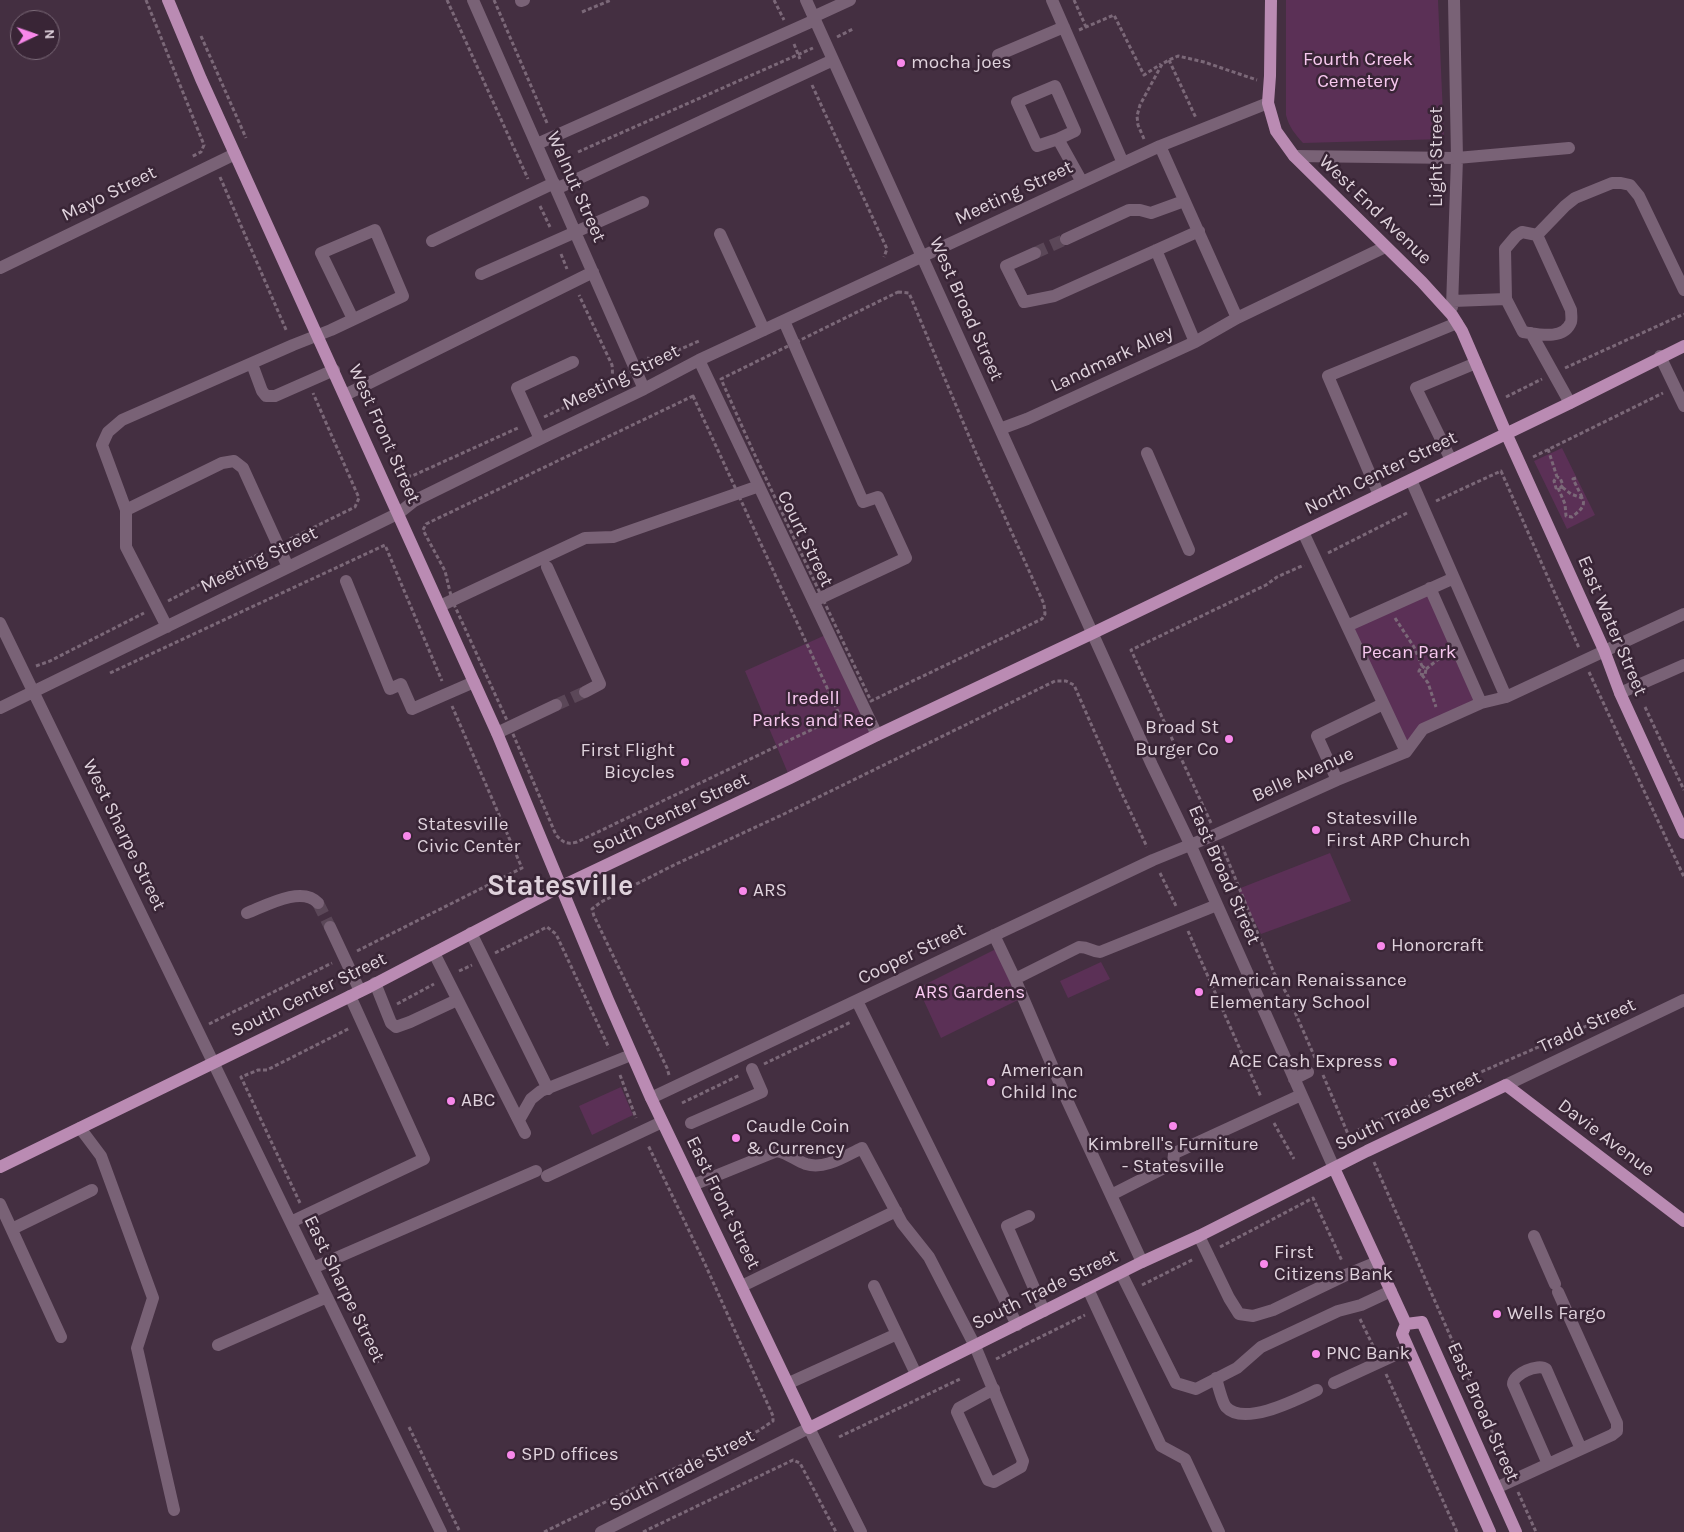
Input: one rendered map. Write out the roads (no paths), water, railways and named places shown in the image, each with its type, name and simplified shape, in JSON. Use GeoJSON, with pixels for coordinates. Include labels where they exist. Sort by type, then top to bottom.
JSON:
{"type":"FeatureCollection","features":[{"type":"Feature","properties":{"kind":"main road","name":"West Front Street"},"geometry":{"type":"LineString","coordinates":[[168,0],[235,154],[497,733],[560,887]]}},
{"type":"Feature","properties":{"kind":"main road","name":"West End Avenue"},"geometry":{"type":"LineString","coordinates":[[1271,0],[1268,103],[1276,132],[1294,156],[1422,282],[1455,319],[1476,362],[1506,433]]}},
{"type":"Feature","properties":{"kind":"main road","name":"North Center Street"},"geometry":{"type":"LineString","coordinates":[[1093,633],[1684,346]]}},
{"type":"Feature","properties":{"kind":"main road","name":"East Water Street"},"geometry":{"type":"LineString","coordinates":[[1506,433],[1684,833]]}},
{"type":"Feature","properties":{"kind":"main road","name":"South Center Street"},"geometry":{"type":"LineString","coordinates":[[0,1167],[375,983],[560,887],[790,778],[877,734],[1093,633]]}},
{"type":"Feature","properties":{"kind":"main road","name":"East Front Street"},"geometry":{"type":"LineString","coordinates":[[560,887],[662,1122],[809,1428]]}},
{"type":"Feature","properties":{"kind":"main road","name":"South Trade Street"},"geometry":{"type":"LineString","coordinates":[[809,1428],[1367,1151],[1506,1085]]}},
{"type":"Feature","properties":{"kind":"main road","name":"Davie Avenue"},"geometry":{"type":"LineString","coordinates":[[1506,1085],[1684,1221]]}},
{"type":"Feature","properties":{"kind":"main road","name":"East Broad Street"},"geometry":{"type":"LineString","coordinates":[[1334,1168],[1406,1324],[1402,1334],[1408,1349],[1490,1532]]}},
{"type":"Feature","properties":{"kind":"main road","name":"East Broad Street"},"geometry":{"type":"LineString","coordinates":[[1406,1324],[1422,1322],[1516,1532]]}},
{"type":"Feature","properties":{"kind":"main road"},"geometry":{"type":"LineString","coordinates":[[1475,1498],[1496,1488]]}},
{"type":"Feature","properties":{"kind":"street","name":"Walnut Street"},"geometry":{"type":"LineString","coordinates":[[473,0],[644,389]]}},
{"type":"Feature","properties":{"kind":"street","name":"West Broad Street"},"geometry":{"type":"LineString","coordinates":[[806,0],[1093,633]]}},
{"type":"Feature","properties":{"kind":"street"},"geometry":{"type":"LineString","coordinates":[[536,144],[790,32],[850,0]]}},
{"type":"Feature","properties":{"kind":"street"},"geometry":{"type":"LineString","coordinates":[[1052,0],[1123,163]]}},
{"type":"Feature","properties":{"kind":"street","name":"Light Street"},"geometry":{"type":"LineString","coordinates":[[1454,0],[1457,158],[1453,301],[1455,319]]}},
{"type":"Feature","properties":{"kind":"street"},"geometry":{"type":"LineString","coordinates":[[998,55],[1066,31]]}},
{"type":"Feature","properties":{"kind":"street"},"geometry":{"type":"LineString","coordinates":[[432,241],[534,193],[555,186],[833,60]]}},
{"type":"Feature","properties":{"kind":"street"},"geometry":{"type":"LineString","coordinates":[[1055,86],[1075,131],[1058,138],[1037,146],[1018,102],[1055,86]]}},
{"type":"Feature","properties":{"kind":"street","name":"Meeting Street"},"geometry":{"type":"LineString","coordinates":[[0,708],[399,513],[414,501],[644,389],[699,360],[1123,163],[1268,103]]}},
{"type":"Feature","properties":{"kind":"street"},"geometry":{"type":"LineString","coordinates":[[1058,138],[1082,182]]}},
{"type":"Feature","properties":{"kind":"street"},"geometry":{"type":"LineString","coordinates":[[1294,156],[1457,158],[1569,148]]}},
{"type":"Feature","properties":{"kind":"street"},"geometry":{"type":"LineString","coordinates":[[1154,149],[1199,231],[1237,318]]}},
{"type":"Feature","properties":{"kind":"street","name":"Mayo Street"},"geometry":{"type":"LineString","coordinates":[[0,268],[235,154]]}},
{"type":"Feature","properties":{"kind":"street"},"geometry":{"type":"LineString","coordinates":[[1537,235],[1575,198],[1612,183],[1630,185],[1639,196],[1684,290]]}},
{"type":"Feature","properties":{"kind":"street"},"geometry":{"type":"LineString","coordinates":[[1066,239],[1129,210],[1151,213],[1184,201]]}},
{"type":"Feature","properties":{"kind":"street"},"geometry":{"type":"LineString","coordinates":[[481,274],[643,202]]}},
{"type":"Feature","properties":{"kind":"street"},"geometry":{"type":"LineString","coordinates":[[167,627],[126,547],[126,510],[102,445],[108,432],[122,420],[318,335],[403,296],[375,230],[321,253],[352,319]]}},
{"type":"Feature","properties":{"kind":"street"},"geometry":{"type":"LineString","coordinates":[[1035,253],[1006,266],[1024,302],[1054,296],[1199,231]]}},
{"type":"Feature","properties":{"kind":"street"},"geometry":{"type":"LineString","coordinates":[[1522,232],[1537,235],[1571,310],[1571,322],[1564,331],[1552,335],[1523,332],[1506,298],[1505,249],[1522,232]]}},
{"type":"Feature","properties":{"kind":"street"},"geometry":{"type":"LineString","coordinates":[[720,234],[764,330]]}},
{"type":"Feature","properties":{"kind":"street","name":"Landmark Alley"},"geometry":{"type":"LineString","coordinates":[[1000,429],[1027,419],[1195,342],[1237,318],[1385,247]]}},
{"type":"Feature","properties":{"kind":"street"},"geometry":{"type":"LineString","coordinates":[[1156,250],[1195,342]]}},
{"type":"Feature","properties":{"kind":"street"},"geometry":{"type":"LineString","coordinates":[[345,395],[593,272]]}},
{"type":"Feature","properties":{"kind":"street"},"geometry":{"type":"LineString","coordinates":[[1453,301],[1506,298]]}},
{"type":"Feature","properties":{"kind":"street"},"geometry":{"type":"LineString","coordinates":[[1379,495],[1328,376],[1455,319]]}},
{"type":"Feature","properties":{"kind":"street"},"geometry":{"type":"LineString","coordinates":[[784,321],[863,502],[878,497],[906,558],[814,600]]}},
{"type":"Feature","properties":{"kind":"street"},"geometry":{"type":"LineString","coordinates":[[1531,333],[1570,403]]}},
{"type":"Feature","properties":{"kind":"street"},"geometry":{"type":"LineString","coordinates":[[1660,356],[1684,406]]}},
{"type":"Feature","properties":{"kind":"street","name":"Court Street"},"geometry":{"type":"LineString","coordinates":[[699,360],[877,734]]}},
{"type":"Feature","properties":{"kind":"street"},"geometry":{"type":"LineString","coordinates":[[540,439],[517,388],[573,362]]}},
{"type":"Feature","properties":{"kind":"street"},"geometry":{"type":"LineString","coordinates":[[1451,460],[1416,388],[1476,362]]}},
{"type":"Feature","properties":{"kind":"street"},"geometry":{"type":"LineString","coordinates":[[252,364],[262,391],[266,396],[275,396],[334,370]]}},
{"type":"Feature","properties":{"kind":"street"},"geometry":{"type":"LineString","coordinates":[[1147,454],[1189,550]]}},
{"type":"Feature","properties":{"kind":"street"},"geometry":{"type":"LineString","coordinates":[[126,510],[222,463],[234,461],[243,468],[288,567]]}},
{"type":"Feature","properties":{"kind":"street"},"geometry":{"type":"LineString","coordinates":[[1411,480],[1506,697]]}},
{"type":"Feature","properties":{"kind":"street"},"geometry":{"type":"LineString","coordinates":[[440,606],[585,538],[614,537],[759,486]]}},
{"type":"Feature","properties":{"kind":"street"},"geometry":{"type":"LineString","coordinates":[[1303,532],[1406,752],[1423,729],[1437,722],[1481,703],[1506,697],[1684,614]]}},
{"type":"Feature","properties":{"kind":"street"},"geometry":{"type":"LineString","coordinates":[[547,567],[600,684],[585,692]]}},
{"type":"Feature","properties":{"kind":"street"},"geometry":{"type":"LineString","coordinates":[[1347,626],[1454,578]]}},
{"type":"Feature","properties":{"kind":"street"},"geometry":{"type":"LineString","coordinates":[[346,581],[390,689],[401,684],[412,709],[474,682]]}},
{"type":"Feature","properties":{"kind":"street"},"geometry":{"type":"LineString","coordinates":[[1430,588],[1481,703]]}},
{"type":"Feature","properties":{"kind":"street","name":"West Sharpe Street"},"geometry":{"type":"LineString","coordinates":[[0,623],[214,1062]]}},
{"type":"Feature","properties":{"kind":"street","name":"East Broad Street"},"geometry":{"type":"LineString","coordinates":[[1093,633],[1152,765],[1190,844],[1334,1168]]}},
{"type":"Feature","properties":{"kind":"street"},"geometry":{"type":"LineString","coordinates":[[1620,692],[1684,665]]}},
{"type":"Feature","properties":{"kind":"street"},"geometry":{"type":"LineString","coordinates":[[1337,780],[1317,736],[1383,704]]}},
{"type":"Feature","properties":{"kind":"street"},"geometry":{"type":"LineString","coordinates":[[497,733],[556,705]]}},
{"type":"Feature","properties":{"kind":"street","name":"Belle Avenue"},"geometry":{"type":"LineString","coordinates":[[1190,844],[1406,752]]}},
{"type":"Feature","properties":{"kind":"street","name":"Cooper Street"},"geometry":{"type":"LineString","coordinates":[[651,1098],[1190,844]]}},
{"type":"Feature","properties":{"kind":"street"},"geometry":{"type":"LineString","coordinates":[[247,914],[287,897],[307,896],[315,899],[318,903]]}},
{"type":"Feature","properties":{"kind":"street"},"geometry":{"type":"LineString","coordinates":[[1015,979],[1079,947],[1088,947],[1096,952],[1100,952],[1217,905]]}},
{"type":"Feature","properties":{"kind":"street"},"geometry":{"type":"LineString","coordinates":[[291,1222],[424,1159],[355,993],[344,957],[330,927]]}},
{"type":"Feature","properties":{"kind":"street"},"geometry":{"type":"LineString","coordinates":[[471,933],[548,1089]]}},
{"type":"Feature","properties":{"kind":"street"},"geometry":{"type":"LineString","coordinates":[[994,935],[1066,1098],[1142,1262]]}},
{"type":"Feature","properties":{"kind":"street"},"geometry":{"type":"LineString","coordinates":[[434,953],[525,1133]]}},
{"type":"Feature","properties":{"kind":"street"},"geometry":{"type":"LineString","coordinates":[[375,983],[392,1023],[396,1027],[457,1000]]}},
{"type":"Feature","properties":{"kind":"street","name":"Tradd Street"},"geometry":{"type":"LineString","coordinates":[[1506,1085],[1684,1000]]}},
{"type":"Feature","properties":{"kind":"street"},"geometry":{"type":"LineString","coordinates":[[857,1001],[1017,1325]]}},
{"type":"Feature","properties":{"kind":"street"},"geometry":{"type":"LineString","coordinates":[[519,1120],[525,1108],[536,1095],[632,1054]]}},
{"type":"Feature","properties":{"kind":"street","name":"East Sharpe Street"},"geometry":{"type":"LineString","coordinates":[[214,1062],[441,1532]]}},
{"type":"Feature","properties":{"kind":"street"},"geometry":{"type":"LineString","coordinates":[[1294,1079],[1313,1069]]}},
{"type":"Feature","properties":{"kind":"street"},"geometry":{"type":"LineString","coordinates":[[691,1123],[762,1092],[752,1070]]}},
{"type":"Feature","properties":{"kind":"street"},"geometry":{"type":"LineString","coordinates":[[1112,1195],[1170,1165],[1173,1163],[1174,1154],[1177,1152],[1301,1094]]}},
{"type":"Feature","properties":{"kind":"street"},"geometry":{"type":"LineString","coordinates":[[313,1268],[542,1174],[662,1122]]}},
{"type":"Feature","properties":{"kind":"street"},"geometry":{"type":"LineString","coordinates":[[80,1128],[101,1156],[153,1298],[137,1348],[174,1510]]}},
{"type":"Feature","properties":{"kind":"street"},"geometry":{"type":"LineString","coordinates":[[693,1185],[777,1151],[804,1163],[817,1166],[827,1164],[862,1148],[902,1223],[929,1257],[975,1346],[994,1389],[1023,1461],[1021,1467],[994,1482],[988,1480],[957,1412],[959,1408],[994,1389]]}},
{"type":"Feature","properties":{"kind":"street"},"geometry":{"type":"LineString","coordinates":[[12,1229],[92,1190]]}},
{"type":"Feature","properties":{"kind":"street"},"geometry":{"type":"LineString","coordinates":[[0,1204],[61,1337]]}},
{"type":"Feature","properties":{"kind":"street"},"geometry":{"type":"LineString","coordinates":[[742,1286],[896,1211]]}},
{"type":"Feature","properties":{"kind":"street"},"geometry":{"type":"LineString","coordinates":[[1029,1216],[1006,1226],[1044,1311]]}},
{"type":"Feature","properties":{"kind":"street"},"geometry":{"type":"LineString","coordinates":[[1199,1236],[1229,1298],[1239,1314],[1253,1316],[1273,1310],[1377,1262]]}},
{"type":"Feature","properties":{"kind":"street"},"geometry":{"type":"LineString","coordinates":[[1496,1488],[1617,1431],[1617,1423],[1534,1236]]}},
{"type":"Feature","properties":{"kind":"street"},"geometry":{"type":"LineString","coordinates":[[1121,1273],[1176,1383],[1196,1389],[1237,1368],[1261,1347],[1338,1312],[1361,1305],[1391,1292]]}},
{"type":"Feature","properties":{"kind":"street"},"geometry":{"type":"LineString","coordinates":[[874,1286],[916,1374]]}},
{"type":"Feature","properties":{"kind":"street"},"geometry":{"type":"LineString","coordinates":[[1088,1289],[1161,1446],[1185,1459],[1218,1532]]}},
{"type":"Feature","properties":{"kind":"street"},"geometry":{"type":"LineString","coordinates":[[218,1345],[327,1296]]}},
{"type":"Feature","properties":{"kind":"street"},"geometry":{"type":"LineString","coordinates":[[789,1383],[897,1334]]}},
{"type":"Feature","properties":{"kind":"street"},"geometry":{"type":"LineString","coordinates":[[1334,1383],[1408,1349]]}},
{"type":"Feature","properties":{"kind":"street"},"geometry":{"type":"LineString","coordinates":[[1548,1464],[1513,1384],[1516,1376],[1538,1366],[1546,1370],[1581,1449]]}},
{"type":"Feature","properties":{"kind":"street"},"geometry":{"type":"LineString","coordinates":[[1216,1378],[1226,1407],[1236,1414],[1266,1413],[1318,1390]]}},
{"type":"Feature","properties":{"kind":"street","name":"South Trade Street"},"geometry":{"type":"LineString","coordinates":[[601,1532],[809,1428]]}},
{"type":"Feature","properties":{"kind":"street","name":"East Front Street"},"geometry":{"type":"LineString","coordinates":[[809,1428],[861,1532]]}},
{"type":"Feature","properties":{"kind":"tunnel"},"geometry":{"type":"LineString","coordinates":[[1035,253],[1066,239]]}},
{"type":"Feature","properties":{"kind":"tunnel"},"geometry":{"type":"LineString","coordinates":[[556,705],[585,692]]}},
{"type":"Feature","properties":{"kind":"tunnel"},"geometry":{"type":"LineString","coordinates":[[318,903],[330,927]]}},
{"type":"Feature","properties":{"kind":"place","name":"mocha joes"},"geometry":{"type":"Point","coordinates":[901,63]}},
{"type":"Feature","properties":{"kind":"place","name":"Broad St Burger Co"},"geometry":{"type":"Point","coordinates":[1229,739]}},
{"type":"Feature","properties":{"kind":"place","name":"First Flight Bicycles"},"geometry":{"type":"Point","coordinates":[685,762]}},
{"type":"Feature","properties":{"kind":"place","name":"Statesville First ARP Church"},"geometry":{"type":"Point","coordinates":[1316,830]}},
{"type":"Feature","properties":{"kind":"place","name":"Statesville Civic Center"},"geometry":{"type":"Point","coordinates":[407,836]}},
{"type":"Feature","properties":{"kind":"place","name":"ARS"},"geometry":{"type":"Point","coordinates":[743,891]}},
{"type":"Feature","properties":{"kind":"place","name":"Honorcraft"},"geometry":{"type":"Point","coordinates":[1381,946]}},
{"type":"Feature","properties":{"kind":"place","name":"American Renaissance Elementary School"},"geometry":{"type":"Point","coordinates":[1199,992]}},
{"type":"Feature","properties":{"kind":"place","name":"ACE Cash Express"},"geometry":{"type":"Point","coordinates":[1393,1062]}},
{"type":"Feature","properties":{"kind":"place","name":"American Child Inc"},"geometry":{"type":"Point","coordinates":[991,1082]}},
{"type":"Feature","properties":{"kind":"place","name":"ABC"},"geometry":{"type":"Point","coordinates":[451,1101]}},
{"type":"Feature","properties":{"kind":"place","name":"Kimbrell's Furniture - Statesville"},"geometry":{"type":"Point","coordinates":[1173,1126]}},
{"type":"Feature","properties":{"kind":"place","name":"Caudle Coin & Currency"},"geometry":{"type":"Point","coordinates":[736,1138]}},
{"type":"Feature","properties":{"kind":"place","name":"First Citizens Bank"},"geometry":{"type":"Point","coordinates":[1264,1264]}},
{"type":"Feature","properties":{"kind":"place","name":"Wells Fargo"},"geometry":{"type":"Point","coordinates":[1497,1314]}},
{"type":"Feature","properties":{"kind":"place","name":"PNC Bank"},"geometry":{"type":"Point","coordinates":[1316,1354]}},
{"type":"Feature","properties":{"kind":"place","name":"SPD offices"},"geometry":{"type":"Point","coordinates":[511,1455]}},
{"type":"Feature","properties":{"kind":"district","name":"Statesville"},"geometry":{"type":"Point","coordinates":[560,887]}},
{"type":"Feature","properties":{"kind":"park label","name":"Fourth Creek Cemetery"},"geometry":{"type":"Point","coordinates":[1358,71]}},
{"type":"Feature","properties":{"kind":"park label","name":"Pecan Park"},"geometry":{"type":"Point","coordinates":[1409,653]}},
{"type":"Feature","properties":{"kind":"park label","name":"Iredell Parks and Rec"},"geometry":{"type":"Point","coordinates":[813,710]}},
{"type":"Feature","properties":{"kind":"park label","name":"ARS Gardens"},"geometry":{"type":"Point","coordinates":[970,993]}}]}
